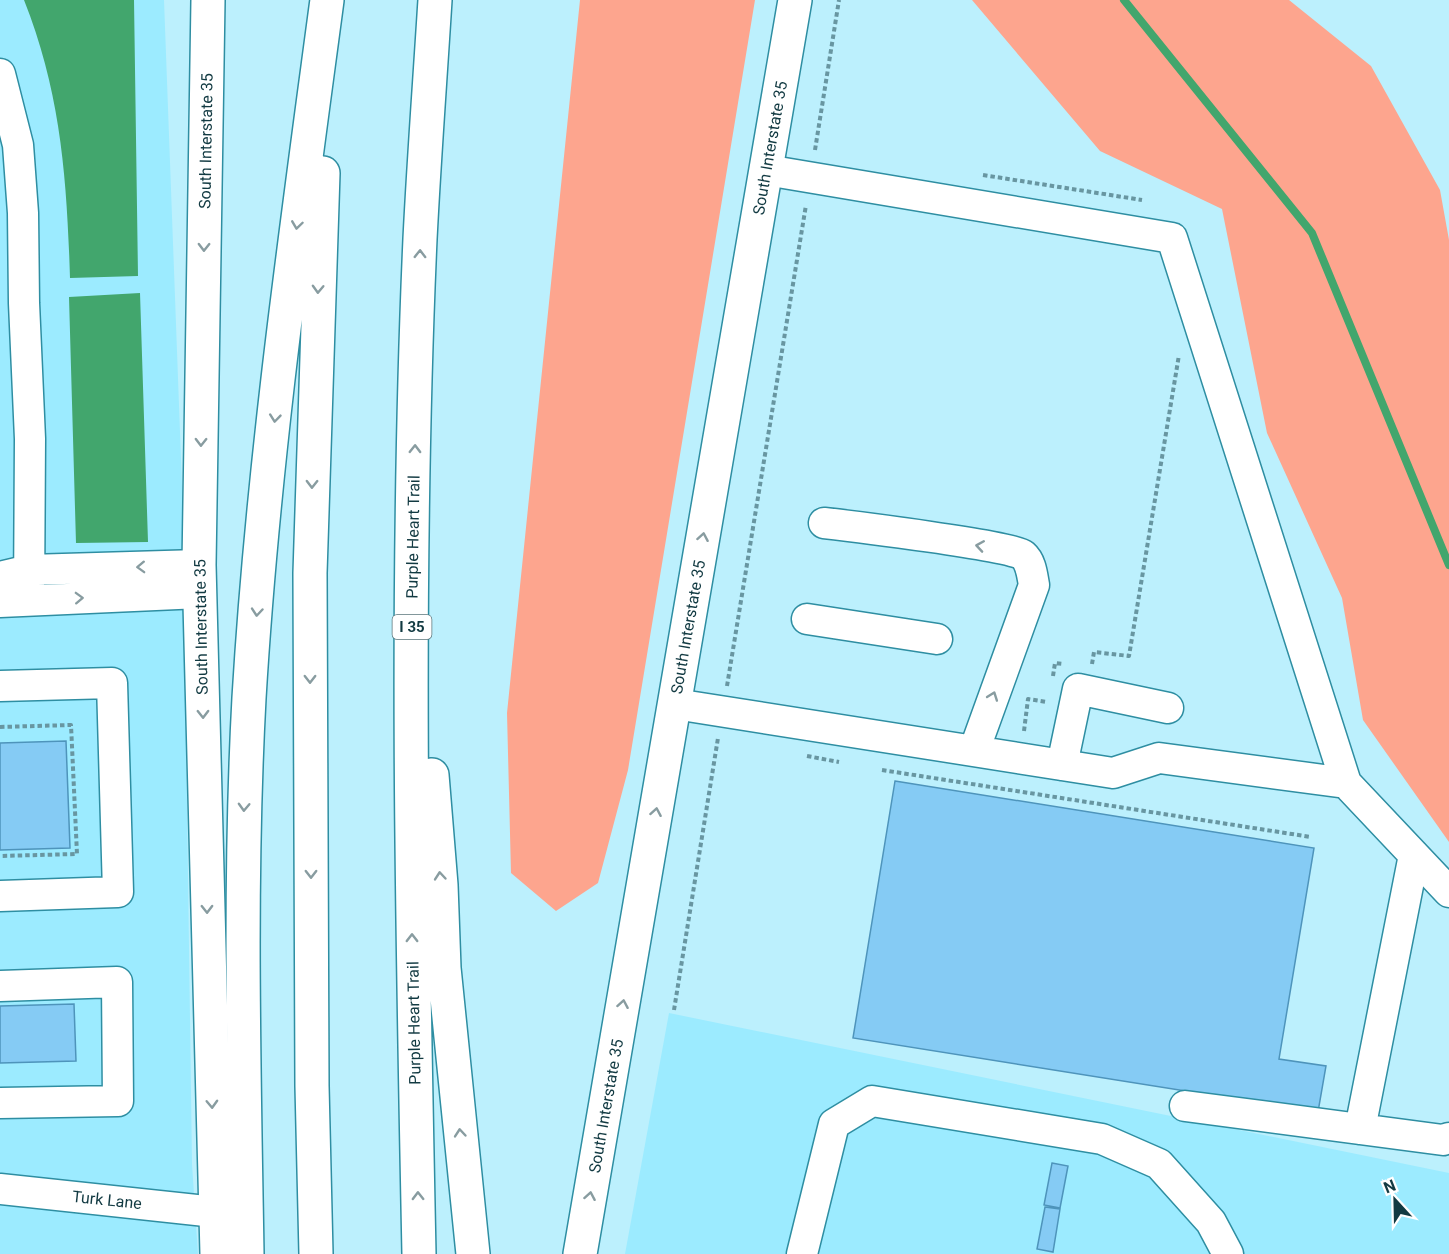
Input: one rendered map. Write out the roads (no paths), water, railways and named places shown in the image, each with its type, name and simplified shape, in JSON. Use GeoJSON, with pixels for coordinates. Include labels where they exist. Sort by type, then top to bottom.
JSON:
{"type":"FeatureCollection","features":[{"type":"Feature","properties":{"kind":"main road","name":"South Interstate 35"},"geometry":{"type":"LineString","coordinates":[[208,0],[200,579],[214,1212],[217,1254]]}},
{"type":"Feature","properties":{"kind":"main road"},"geometry":{"type":"LineString","coordinates":[[247,1254],[242,908],[250,695],[288,296],[328,0]]}},
{"type":"Feature","properties":{"kind":"main road"},"geometry":{"type":"LineString","coordinates":[[316,1254],[312,1086],[310,573],[328,0]]}},
{"type":"Feature","properties":{"kind":"main road","name":"Purple Heart Trail"},"geometry":{"type":"LineString","coordinates":[[419,1254],[412,958],[412,544],[420,240],[435,0]]}},
{"type":"Feature","properties":{"kind":"main road","name":"South Interstate 35"},"geometry":{"type":"LineString","coordinates":[[580,1254],[795,0]]}},
{"type":"Feature","properties":{"kind":"main road"},"geometry":{"type":"LineString","coordinates":[[412,544],[441,885],[444,968],[473,1254]]}},
{"type":"Feature","properties":{"kind":"street"},"geometry":{"type":"LineString","coordinates":[[0,74],[18,145],[23,213],[30,439],[29,600]]}},
{"type":"Feature","properties":{"kind":"street"},"geometry":{"type":"LineString","coordinates":[[766,170],[1172,238],[1346,783],[1449,892]]}},
{"type":"Feature","properties":{"kind":"street"},"geometry":{"type":"LineString","coordinates":[[824,522],[1002,549],[1021,553],[1029,562],[1034,585],[974,751]]}},
{"type":"Feature","properties":{"kind":"street"},"geometry":{"type":"LineString","coordinates":[[0,577],[29,570],[200,579]]}},
{"type":"Feature","properties":{"kind":"street"},"geometry":{"type":"LineString","coordinates":[[0,602],[200,579]]}},
{"type":"Feature","properties":{"kind":"street"},"geometry":{"type":"LineString","coordinates":[[807,619],[937,639]]}},
{"type":"Feature","properties":{"kind":"street"},"geometry":{"type":"LineString","coordinates":[[0,687],[112,683],[118,892],[0,896]]}},
{"type":"Feature","properties":{"kind":"street"},"geometry":{"type":"LineString","coordinates":[[1062,765],[1078,689],[1168,708]]}},
{"type":"Feature","properties":{"kind":"street"},"geometry":{"type":"LineString","coordinates":[[675,704],[1113,773],[1159,758],[1346,783]]}},
{"type":"Feature","properties":{"kind":"street"},"geometry":{"type":"LineString","coordinates":[[1360,1129],[1414,855]]}},
{"type":"Feature","properties":{"kind":"street"},"geometry":{"type":"LineString","coordinates":[[0,986],[117,982],[118,1101],[0,1103]]}},
{"type":"Feature","properties":{"kind":"street"},"geometry":{"type":"LineString","coordinates":[[802,1254],[834,1124],[872,1101],[1102,1139],[1159,1164],[1211,1222],[1228,1254]]}},
{"type":"Feature","properties":{"kind":"street"},"geometry":{"type":"LineString","coordinates":[[1185,1106],[1443,1140],[1449,1138]]}},
{"type":"Feature","properties":{"kind":"street","name":"Turk Lane"},"geometry":{"type":"LineString","coordinates":[[0,1189],[214,1212]]}},
{"type":"Feature","properties":{"kind":"waterway"},"geometry":{"type":"LineString","coordinates":[[1124,0],[1312,233],[1449,565]]}}]}
